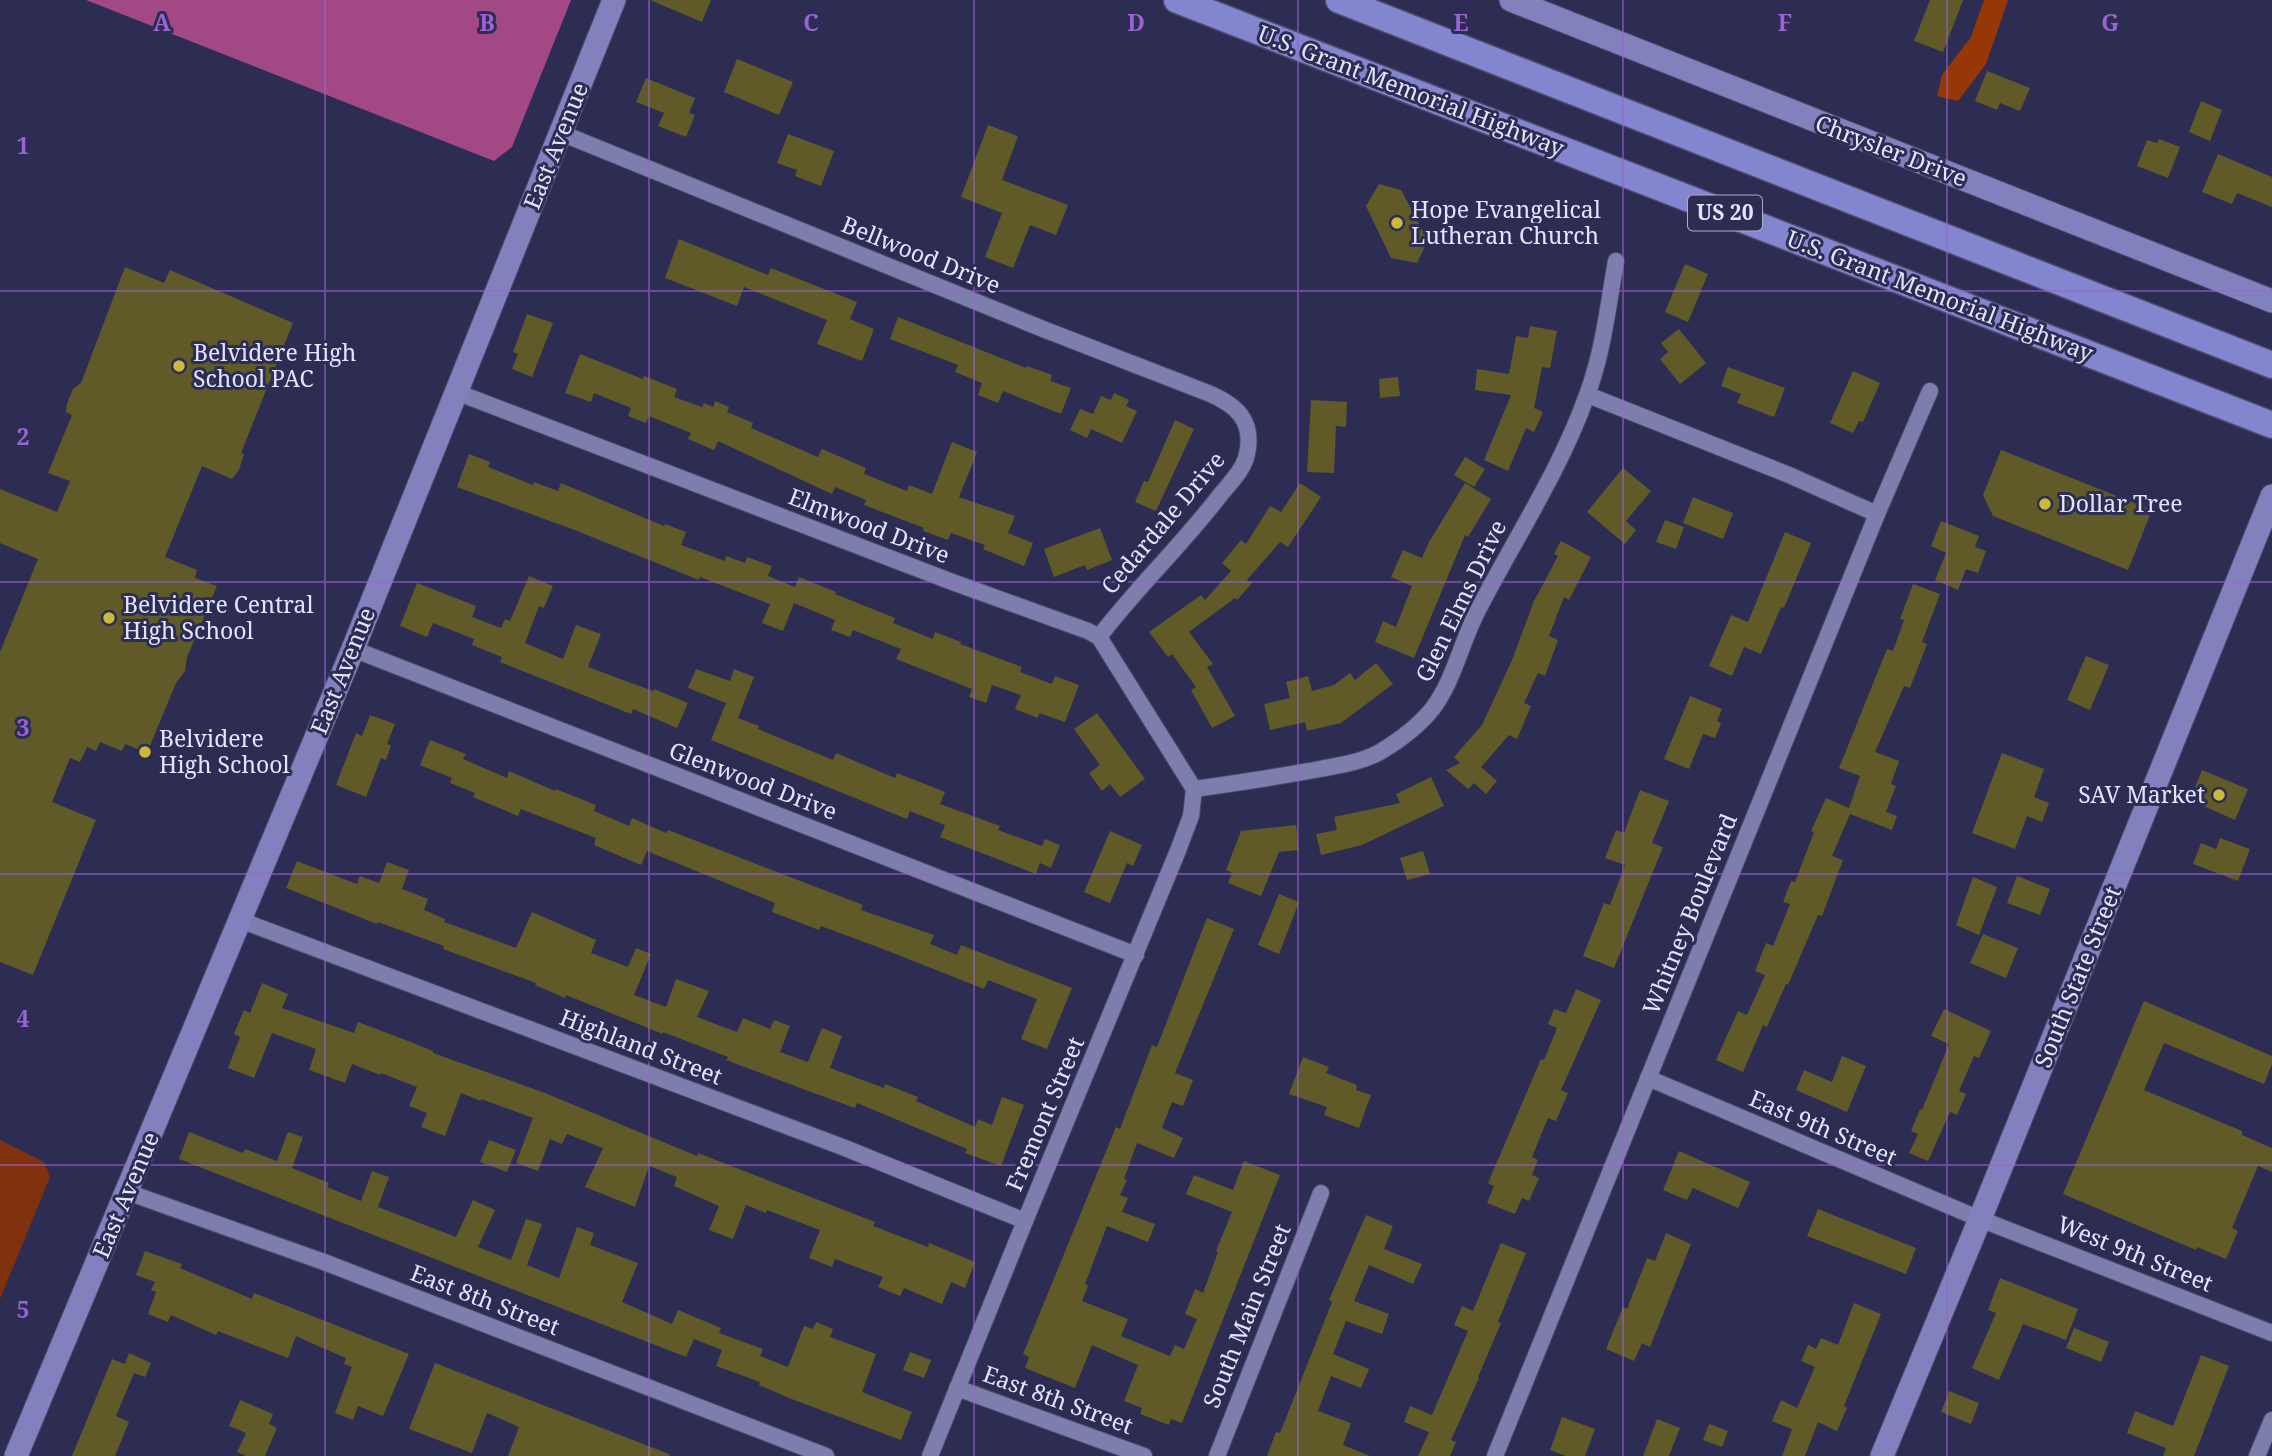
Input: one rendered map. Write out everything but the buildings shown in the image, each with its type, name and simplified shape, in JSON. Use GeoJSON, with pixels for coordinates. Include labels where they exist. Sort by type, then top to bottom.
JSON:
{"type":"FeatureCollection","features":[{"type":"Feature","properties":{"kind":"main road","name":"U.S. Grant Memorial Highway"},"geometry":{"type":"LineString","coordinates":[[1177,0],[2272,425]]}},
{"type":"Feature","properties":{"kind":"main road","name":"US 20"},"geometry":{"type":"LineString","coordinates":[[1339,0],[2272,365]]}},
{"type":"Feature","properties":{"kind":"street","name":"East Avenue"},"geometry":{"type":"LineString","coordinates":[[16,1456],[353,649],[614,0]]}},
{"type":"Feature","properties":{"kind":"street","name":"Chrysler Drive"},"geometry":{"type":"LineString","coordinates":[[1511,0],[2272,301]]}},
{"type":"Feature","properties":{"kind":"street","name":"Bellwood Drive"},"geometry":{"type":"LineString","coordinates":[[561,133],[1043,329],[1226,400],[1238,411],[1247,426],[1248,434]]}},
{"type":"Feature","properties":{"kind":"street","name":"Glen Elms Drive"},"geometry":{"type":"LineString","coordinates":[[1194,789],[1358,762],[1379,752],[1417,725],[1433,707],[1447,685],[1475,615],[1560,458],[1588,395],[1599,356],[1616,261]]}},
{"type":"Feature","properties":{"kind":"street","name":"Whitney Boulevard"},"geometry":{"type":"LineString","coordinates":[[1495,1456],[1877,514],[1930,391]]}},
{"type":"Feature","properties":{"kind":"street","name":"Elmwood Drive"},"geometry":{"type":"LineString","coordinates":[[456,392],[1099,637]]}},
{"type":"Feature","properties":{"kind":"street"},"geometry":{"type":"LineString","coordinates":[[1588,395],[1789,475],[1877,514]]}},
{"type":"Feature","properties":{"kind":"street","name":"Cedardale Drive"},"geometry":{"type":"LineString","coordinates":[[1099,637],[1116,614],[1209,510],[1240,470],[1247,455],[1248,434]]}},
{"type":"Feature","properties":{"kind":"street","name":"South State Street"},"geometry":{"type":"LineString","coordinates":[[1882,1456],[2272,496]]}},
{"type":"Feature","properties":{"kind":"street"},"geometry":{"type":"LineString","coordinates":[[1099,637],[1194,789]]}},
{"type":"Feature","properties":{"kind":"street","name":"Glenwood Drive"},"geometry":{"type":"LineString","coordinates":[[353,649],[1136,955]]}},
{"type":"Feature","properties":{"kind":"street","name":"Fremont Street"},"geometry":{"type":"LineString","coordinates":[[930,1456],[1136,955],[1191,816],[1194,789]]}},
{"type":"Feature","properties":{"kind":"street","name":"Highland Street"},"geometry":{"type":"LineString","coordinates":[[240,920],[845,1148],[1025,1221]]}},
{"type":"Feature","properties":{"kind":"street","name":"East 9th Street"},"geometry":{"type":"LineString","coordinates":[[1648,1079],[1980,1219]]}},
{"type":"Feature","properties":{"kind":"street","name":"East 8th Street"},"geometry":{"type":"LineString","coordinates":[[127,1192],[337,1267],[826,1456]]}},
{"type":"Feature","properties":{"kind":"street","name":"South Main Street"},"geometry":{"type":"LineString","coordinates":[[1217,1456],[1321,1193]]}},
{"type":"Feature","properties":{"kind":"street","name":"West 9th Street"},"geometry":{"type":"LineString","coordinates":[[1980,1219],[2272,1333]]}},
{"type":"Feature","properties":{"kind":"street","name":"East 8th Street"},"geometry":{"type":"LineString","coordinates":[[957,1388],[1144,1456]]}},
{"type":"Feature","properties":{"kind":"street"},"geometry":{"type":"LineString","coordinates":[[2258,1456],[2272,1420]]}},
{"type":"Feature","properties":{"kind":"shaded area"},"geometry":{"type":"Polygon","coordinates":[[[86,0],[571,0],[512,147],[494,161],[86,0]]]}},
{"type":"Feature","properties":{"kind":"shaded area"},"geometry":{"type":"Polygon","coordinates":[[[1984,0],[2008,0],[1986,64],[1958,101],[1937,96],[1942,75],[1971,37],[1984,0]]]}},
{"type":"Feature","properties":{"kind":"shaded area"},"geometry":{"type":"Polygon","coordinates":[[[0,1140],[44,1162],[50,1177],[0,1299],[0,1140]]]}},
{"type":"Feature","properties":{"kind":"place","name":"Hope Evangelical Lutheran Church"},"geometry":{"type":"Point","coordinates":[1397,223]}},
{"type":"Feature","properties":{"kind":"place","name":"Belvidere High School PAC"},"geometry":{"type":"Point","coordinates":[179,366]}},
{"type":"Feature","properties":{"kind":"place","name":"Dollar Tree"},"geometry":{"type":"Point","coordinates":[2045,504]}},
{"type":"Feature","properties":{"kind":"place","name":"Belvidere Central High School"},"geometry":{"type":"Point","coordinates":[109,618]}},
{"type":"Feature","properties":{"kind":"place","name":"Belvidere High School"},"geometry":{"type":"Point","coordinates":[145,752]}},
{"type":"Feature","properties":{"kind":"place","name":"SAV Market"},"geometry":{"type":"Point","coordinates":[2219,795]}}]}
